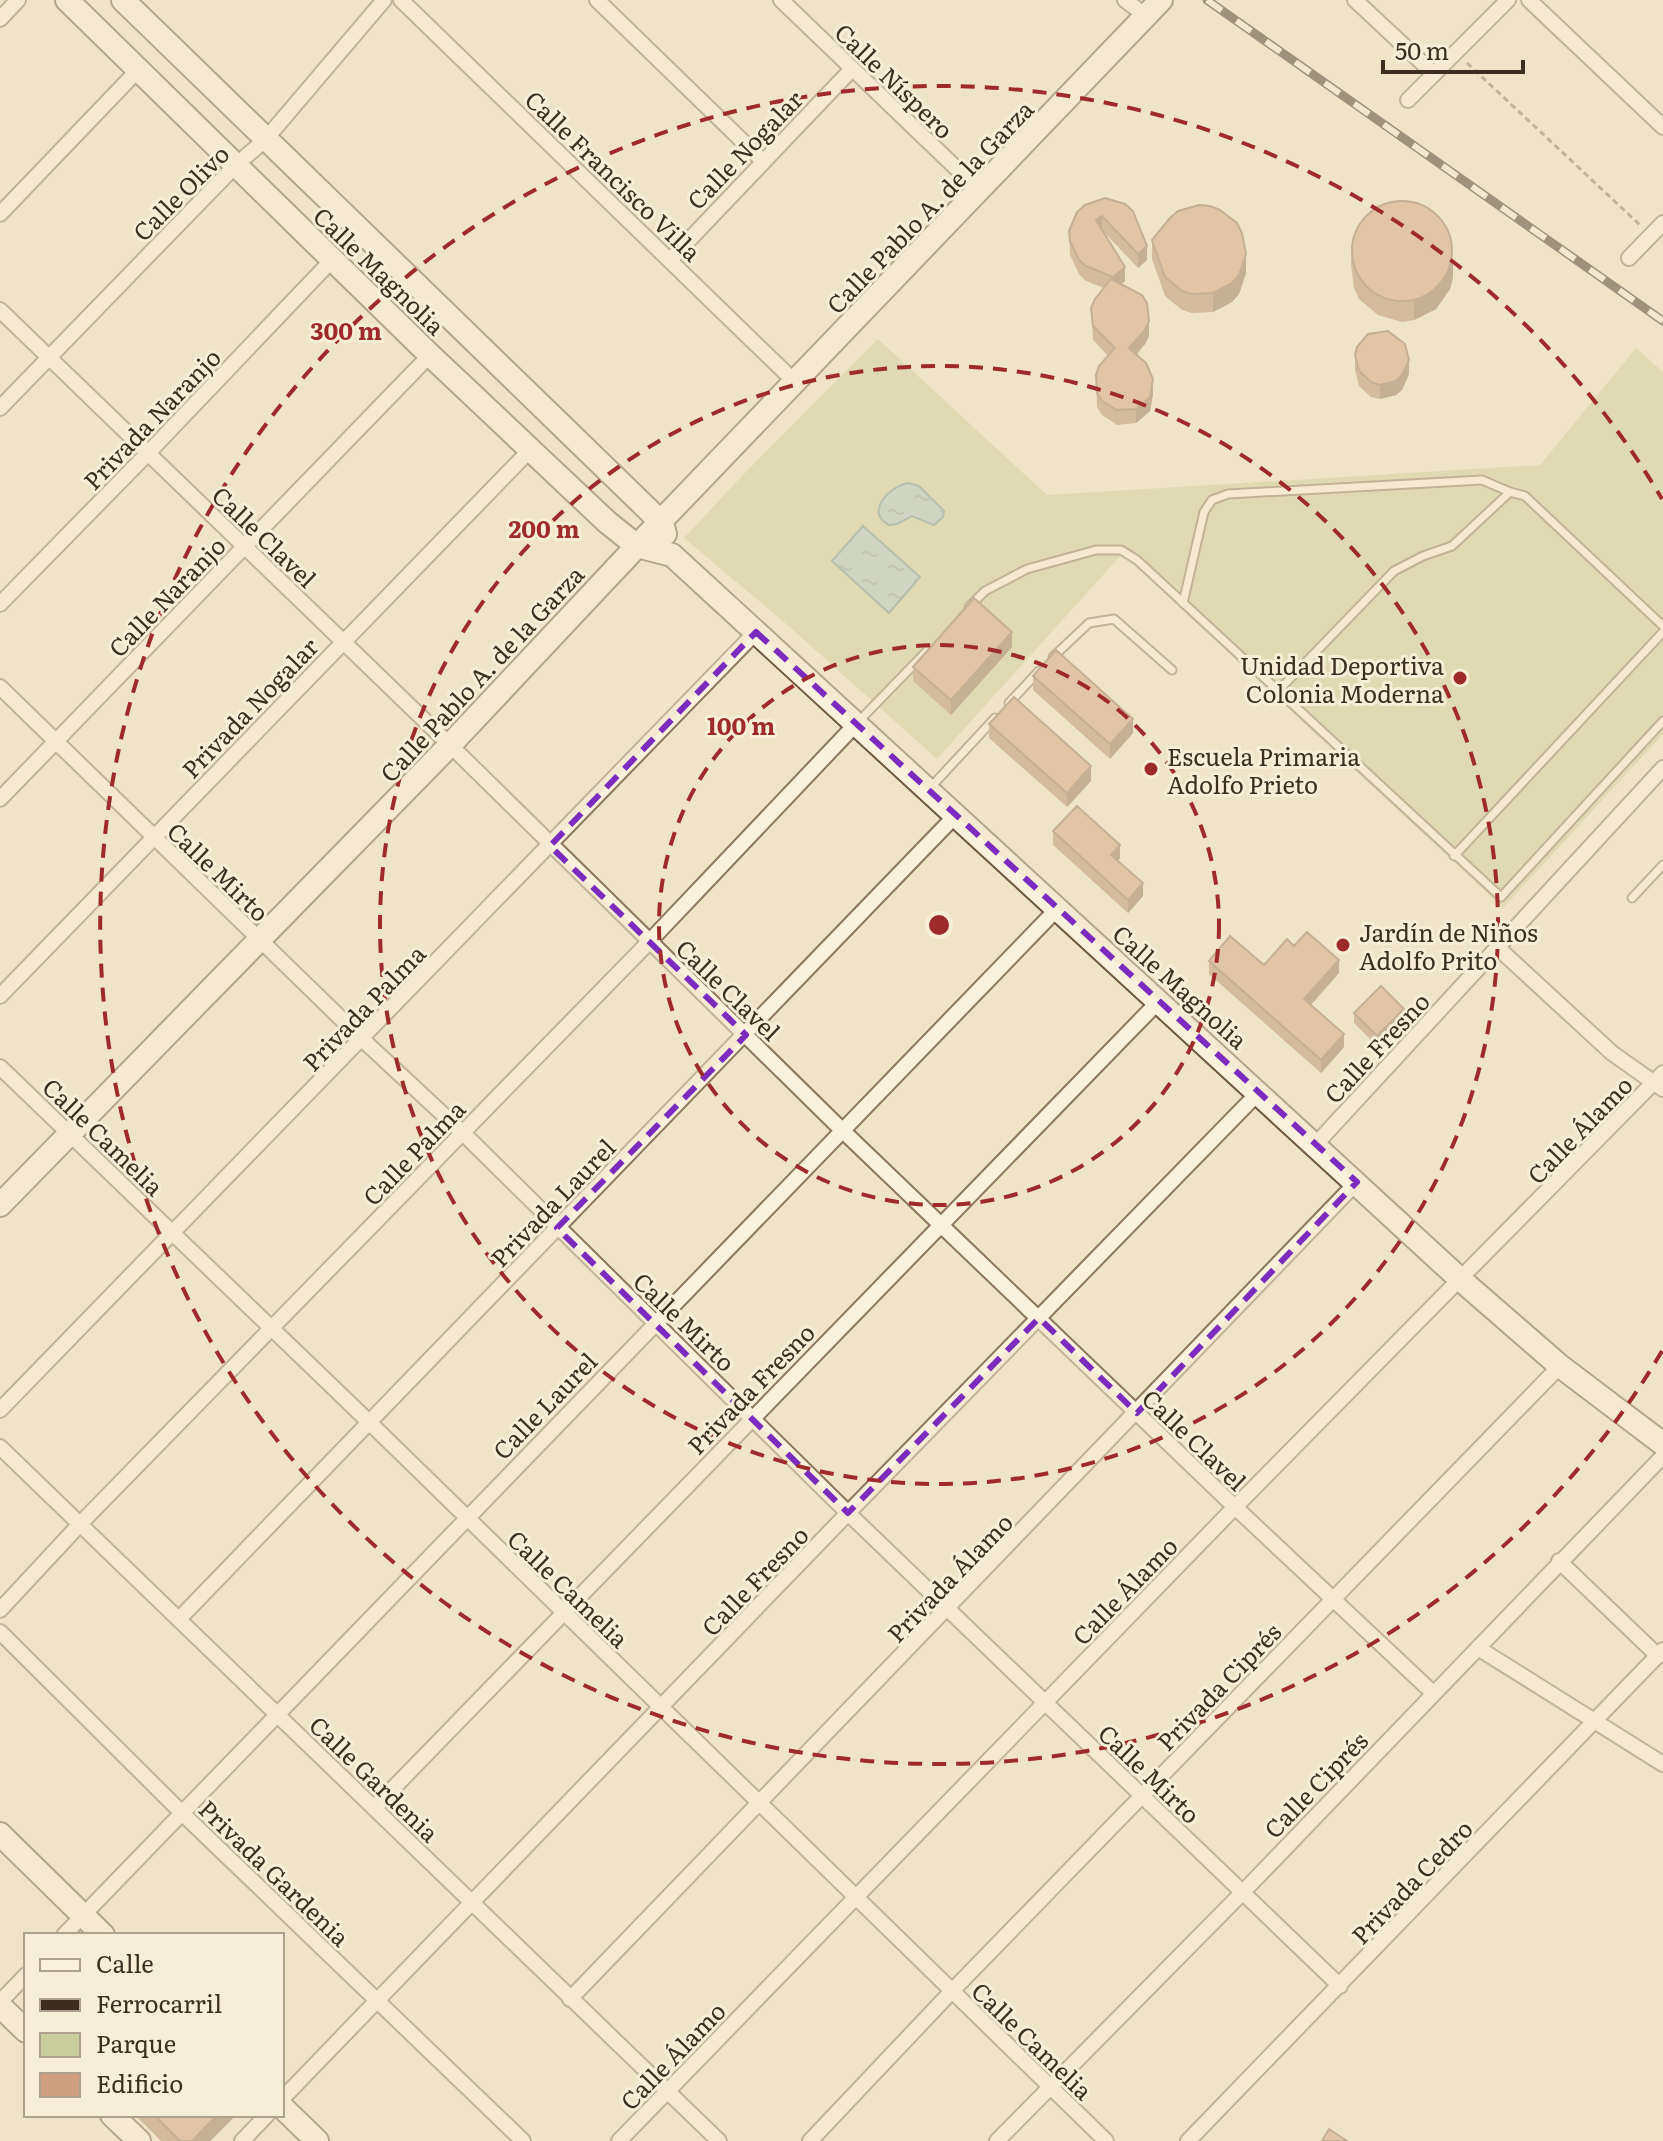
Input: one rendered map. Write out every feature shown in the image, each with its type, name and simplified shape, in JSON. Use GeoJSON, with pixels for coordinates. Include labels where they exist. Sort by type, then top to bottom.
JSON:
{"type":"FeatureCollection","features":[{"type":"Feature","properties":{"kind":"street"},"geometry":{"type":"LineString","coordinates":[[0,19],[18,0]]}},
{"type":"Feature","properties":{"kind":"street","name":"Calle Magnolia"},"geometry":{"type":"LineString","coordinates":[[67,0],[430,355],[607,522],[637,546],[672,555],[1461,1280],[1560,1366],[1663,1444]]}},
{"type":"Feature","properties":{"kind":"street","name":"Calle Magnolia"},"geometry":{"type":"LineString","coordinates":[[123,0],[662,523],[672,555]]}},
{"type":"Feature","properties":{"kind":"street","name":"Calle Olivo"},"geometry":{"type":"LineString","coordinates":[[0,408],[236,165],[265,140],[384,0]]}},
{"type":"Feature","properties":{"kind":"street","name":"Calle Francisco Villa"},"geometry":{"type":"LineString","coordinates":[[401,0],[796,383]]}},
{"type":"Feature","properties":{"kind":"street"},"geometry":{"type":"LineString","coordinates":[[597,0],[762,160]]}},
{"type":"Feature","properties":{"kind":"street","name":"Calle Níspero"},"geometry":{"type":"LineString","coordinates":[[781,0],[980,191]]}},
{"type":"Feature","properties":{"kind":"street"},"geometry":{"type":"LineString","coordinates":[[1125,0],[1154,8]]}},
{"type":"Feature","properties":{"kind":"street"},"geometry":{"type":"LineString","coordinates":[[1355,0],[1434,74]]}},
{"type":"Feature","properties":{"kind":"street"},"geometry":{"type":"LineString","coordinates":[[1408,100],[1508,0]]}},
{"type":"Feature","properties":{"kind":"street"},"geometry":{"type":"LineString","coordinates":[[1529,0],[1663,127]]}},
{"type":"Feature","properties":{"kind":"street","name":"Calle Pablo A. de la Garza"},"geometry":{"type":"LineString","coordinates":[[0,1205],[450,745],[1154,8]]}},
{"type":"Feature","properties":{"kind":"street","name":"Calle Nogalar"},"geometry":{"type":"LineString","coordinates":[[670,260],[852,69]]}},
{"type":"Feature","properties":{"kind":"street"},"geometry":{"type":"LineString","coordinates":[[0,214],[138,70]]}},
{"type":"Feature","properties":{"kind":"street"},"geometry":{"type":"LineString","coordinates":[[1629,258],[1663,223]]}},
{"type":"Feature","properties":{"kind":"street","name":"Privada Naranjo"},"geometry":{"type":"LineString","coordinates":[[0,604],[332,260]]}},
{"type":"Feature","properties":{"kind":"street","name":"Calle Clavel"},"geometry":{"type":"LineString","coordinates":[[0,310],[843,1131],[1433,1693]]}},
{"type":"Feature","properties":{"kind":"street","name":"Calle Naranjo"},"geometry":{"type":"LineString","coordinates":[[0,799],[430,355]]}},
{"type":"Feature","properties":{"kind":"street","name":"Privada Nogalar"},"geometry":{"type":"LineString","coordinates":[[0,996],[531,449]]}},
{"type":"Feature","properties":{"kind":"street","name":"Privada Palma"},"geometry":{"type":"LineString","coordinates":[[0,1410],[756,632]]}},
{"type":"Feature","properties":{"kind":"street","name":"Calle Mirto"},"geometry":{"type":"LineString","coordinates":[[0,687],[153,838],[463,1133],[848,1513],[1340,1986]]}},
{"type":"Feature","properties":{"kind":"street","name":"Calle Palma"},"geometry":{"type":"LineString","coordinates":[[0,1610],[80,1524],[649,942],[856,724]]}},
{"type":"Feature","properties":{"kind":"street","name":"Calle Fresno"},"geometry":{"type":"LineString","coordinates":[[1316,1144],[1663,768]]}},
{"type":"Feature","properties":{"kind":"street","name":"Privada Laurel"},"geometry":{"type":"LineString","coordinates":[[179,1619],[956,815]]}},
{"type":"Feature","properties":{"kind":"street","name":"Calle Laurel"},"geometry":{"type":"LineString","coordinates":[[66,1933],[1058,908]]}},
{"type":"Feature","properties":{"kind":"street"},"geometry":{"type":"LineString","coordinates":[[1498,948],[1612,1053],[1660,1082]]}},
{"type":"Feature","properties":{"kind":"street","name":"Privada Fresno"},"geometry":{"type":"LineString","coordinates":[[374,1808],[1159,1001]]}},
{"type":"Feature","properties":{"kind":"street","name":"Calle Camelia"},"geometry":{"type":"LineString","coordinates":[[0,1067],[1106,2141]]}},
{"type":"Feature","properties":{"kind":"street","name":"Calle Álamo"},"geometry":{"type":"LineString","coordinates":[[619,2141],[1235,1507],[1660,1082]]}},
{"type":"Feature","properties":{"kind":"street","name":"Calle Fresno"},"geometry":{"type":"LineString","coordinates":[[284,2097],[1259,1092]]}},
{"type":"Feature","properties":{"kind":"street","name":"Privada Álamo"},"geometry":{"type":"LineString","coordinates":[[570,1999],[950,1608],[1357,1182]]}},
{"type":"Feature","properties":{"kind":"street","name":"Privada Ciprés"},"geometry":{"type":"LineString","coordinates":[[810,2141],[1560,1366]]}},
{"type":"Feature","properties":{"kind":"street","name":"Calle Gardenia"},"geometry":{"type":"LineString","coordinates":[[0,1447],[719,2141]]}},
{"type":"Feature","properties":{"kind":"street","name":"Calle Ciprés"},"geometry":{"type":"LineString","coordinates":[[997,2141],[1242,1893],[1663,1456]]}},
{"type":"Feature","properties":{"kind":"street"},"geometry":{"type":"LineString","coordinates":[[1559,1561],[1660,1653]]}},
{"type":"Feature","properties":{"kind":"street","name":"Privada Gardenia"},"geometry":{"type":"LineString","coordinates":[[0,1632],[181,1812],[523,2141]]}},
{"type":"Feature","properties":{"kind":"street"},"geometry":{"type":"LineString","coordinates":[[1478,1648],[1663,1764]]}},
{"type":"Feature","properties":{"kind":"street","name":"Privada Cedro"},"geometry":{"type":"LineString","coordinates":[[1188,2141],[1660,1653]]}},
{"type":"Feature","properties":{"kind":"street"},"geometry":{"type":"LineString","coordinates":[[0,1834],[101,1933]]}},
{"type":"Feature","properties":{"kind":"street"},"geometry":{"type":"LineString","coordinates":[[24,1977],[0,2004],[24,2029]]}},
{"type":"Feature","properties":{"kind":"street"},"geometry":{"type":"LineString","coordinates":[[284,2109],[317,2141]]}},
{"type":"Feature","properties":{"kind":"street"},"geometry":{"type":"LineString","coordinates":[[114,2117],[139,2141]]}},
{"type":"Feature","properties":{"kind":"street"},"geometry":{"type":"LineString","coordinates":[[242,2141],[265,2117]]}},
{"type":"Feature","properties":{"kind":"lane"},"geometry":{"type":"LineString","coordinates":[[1183,603],[1204,512],[1212,500],[1228,494],[1482,480],[1525,496],[1663,629],[1454,856]]}},
{"type":"Feature","properties":{"kind":"lane"},"geometry":{"type":"LineString","coordinates":[[1278,691],[1394,571],[1452,546],[1510,492]]}},
{"type":"Feature","properties":{"kind":"lane"},"geometry":{"type":"LineString","coordinates":[[965,612],[985,591],[1027,569],[1096,550],[1121,550],[1183,603],[1501,897],[1663,721]]}},
{"type":"Feature","properties":{"kind":"lane"},"geometry":{"type":"LineString","coordinates":[[928,789],[1073,636],[1089,623],[1114,619],[1172,670]]}},
{"type":"Feature","properties":{"kind":"lane"},"geometry":{"type":"LineString","coordinates":[[856,724],[935,643]]}},
{"type":"Feature","properties":{"kind":"lane"},"geometry":{"type":"LineString","coordinates":[[1632,898],[1663,865]]}},
{"type":"Feature","properties":{"kind":"path"},"geometry":{"type":"LineString","coordinates":[[1457,53],[1651,235]]}},
{"type":"Feature","properties":{"kind":"highlighted area"},"geometry":{"type":"Polygon","coordinates":[[[756,632],[1357,1182],[1137,1413],[1039,1318],[848,1513],[557,1228],[746,1035],[550,846],[756,632]]]}},
{"type":"Feature","properties":{"kind":"green space","name":"Unidad Deportiva Colonia Moderna"},"geometry":{"type":"Polygon","coordinates":[[[878,339],[1047,495],[1540,465],[1636,348],[1663,372],[1663,734],[1503,908],[1122,554],[937,759],[784,622],[684,538],[878,339]]]}},
{"type":"Feature","properties":{"kind":"water"},"geometry":{"type":"Polygon","coordinates":[[[908,483],[919,486],[944,511],[943,517],[934,525],[912,516],[897,524],[889,525],[882,520],[879,507],[882,500],[894,489],[908,483]]]}},
{"type":"Feature","properties":{"kind":"water"},"geometry":{"type":"Polygon","coordinates":[[[863,526],[920,577],[889,613],[832,561],[863,526]]]}},
{"type":"Feature","properties":{"kind":"building"},"geometry":{"type":"Polygon","coordinates":[[[1105,198],[1125,204],[1133,211],[1147,246],[1138,254],[1102,216],[1096,220],[1125,267],[1113,277],[1086,266],[1079,260],[1070,241],[1069,231],[1077,212],[1085,205],[1105,198]]]}},
{"type":"Feature","properties":{"kind":"building"},"geometry":{"type":"Polygon","coordinates":[[[1402,201],[1421,204],[1438,215],[1449,232],[1452,251],[1449,270],[1438,287],[1421,298],[1402,301],[1383,298],[1366,287],[1355,270],[1352,251],[1355,232],[1366,215],[1383,204],[1402,201]]]}},
{"type":"Feature","properties":{"kind":"building"},"geometry":{"type":"Polygon","coordinates":[[[1199,205],[1220,210],[1237,223],[1246,254],[1239,275],[1232,283],[1213,293],[1192,294],[1182,291],[1165,277],[1152,240],[1178,211],[1199,205]]]}},
{"type":"Feature","properties":{"kind":"building"},"geometry":{"type":"Polygon","coordinates":[[[1111,279],[1142,295],[1147,303],[1149,321],[1129,348],[1146,363],[1153,379],[1150,397],[1136,409],[1117,410],[1102,401],[1097,393],[1099,366],[1115,348],[1093,326],[1091,308],[1111,279]]]}},
{"type":"Feature","properties":{"kind":"building"},"geometry":{"type":"Polygon","coordinates":[[[1388,331],[1405,344],[1409,360],[1396,381],[1380,385],[1371,382],[1359,371],[1355,355],[1357,347],[1368,334],[1388,331]]]}},
{"type":"Feature","properties":{"kind":"building"},"geometry":{"type":"Polygon","coordinates":[[[974,598],[1012,632],[951,700],[913,667],[974,598]]]}},
{"type":"Feature","properties":{"kind":"building"},"geometry":{"type":"Polygon","coordinates":[[[1056,650],[1133,719],[1110,744],[1033,676],[1056,650]]]}},
{"type":"Feature","properties":{"kind":"building"},"geometry":{"type":"Polygon","coordinates":[[[1014,697],[1091,766],[1067,793],[989,724],[1014,697]]]}},
{"type":"Feature","properties":{"kind":"building"},"geometry":{"type":"Polygon","coordinates":[[[1077,806],[1120,845],[1111,855],[1143,883],[1128,900],[1053,831],[1077,806]]]}},
{"type":"Feature","properties":{"kind":"building"},"geometry":{"type":"Polygon","coordinates":[[[1307,932],[1339,960],[1304,999],[1344,1034],[1321,1060],[1209,961],[1230,936],[1264,965],[1287,939],[1294,946],[1307,932]]]}},
{"type":"Feature","properties":{"kind":"building"},"geometry":{"type":"Polygon","coordinates":[[[1381,986],[1404,1009],[1377,1036],[1354,1013],[1381,986]]]}},
{"type":"Feature","properties":{"kind":"building"},"geometry":{"type":"Polygon","coordinates":[[[156,2117],[215,2117],[192,2141],[180,2141],[156,2117]]]}},
{"type":"Feature","properties":{"kind":"building"},"geometry":{"type":"Polygon","coordinates":[[[1329,2129],[1347,2141],[1322,2141],[1329,2129]]]}},
{"type":"Feature","properties":{"kind":"railway"},"geometry":{"type":"LineString","coordinates":[[1207,0],[1663,321]]}},
{"type":"Feature","properties":{"kind":"place","name":"Unidad Deportiva Colonia Moderna"},"geometry":{"type":"Point","coordinates":[1460,678]}},
{"type":"Feature","properties":{"kind":"place","name":"Escuela Primaria Adolfo Prieto"},"geometry":{"type":"Point","coordinates":[1151,769]}},
{"type":"Feature","properties":{"kind":"place","name":"Jardín de Niños Adolfo Prito"},"geometry":{"type":"Point","coordinates":[1343,945]}}]}
